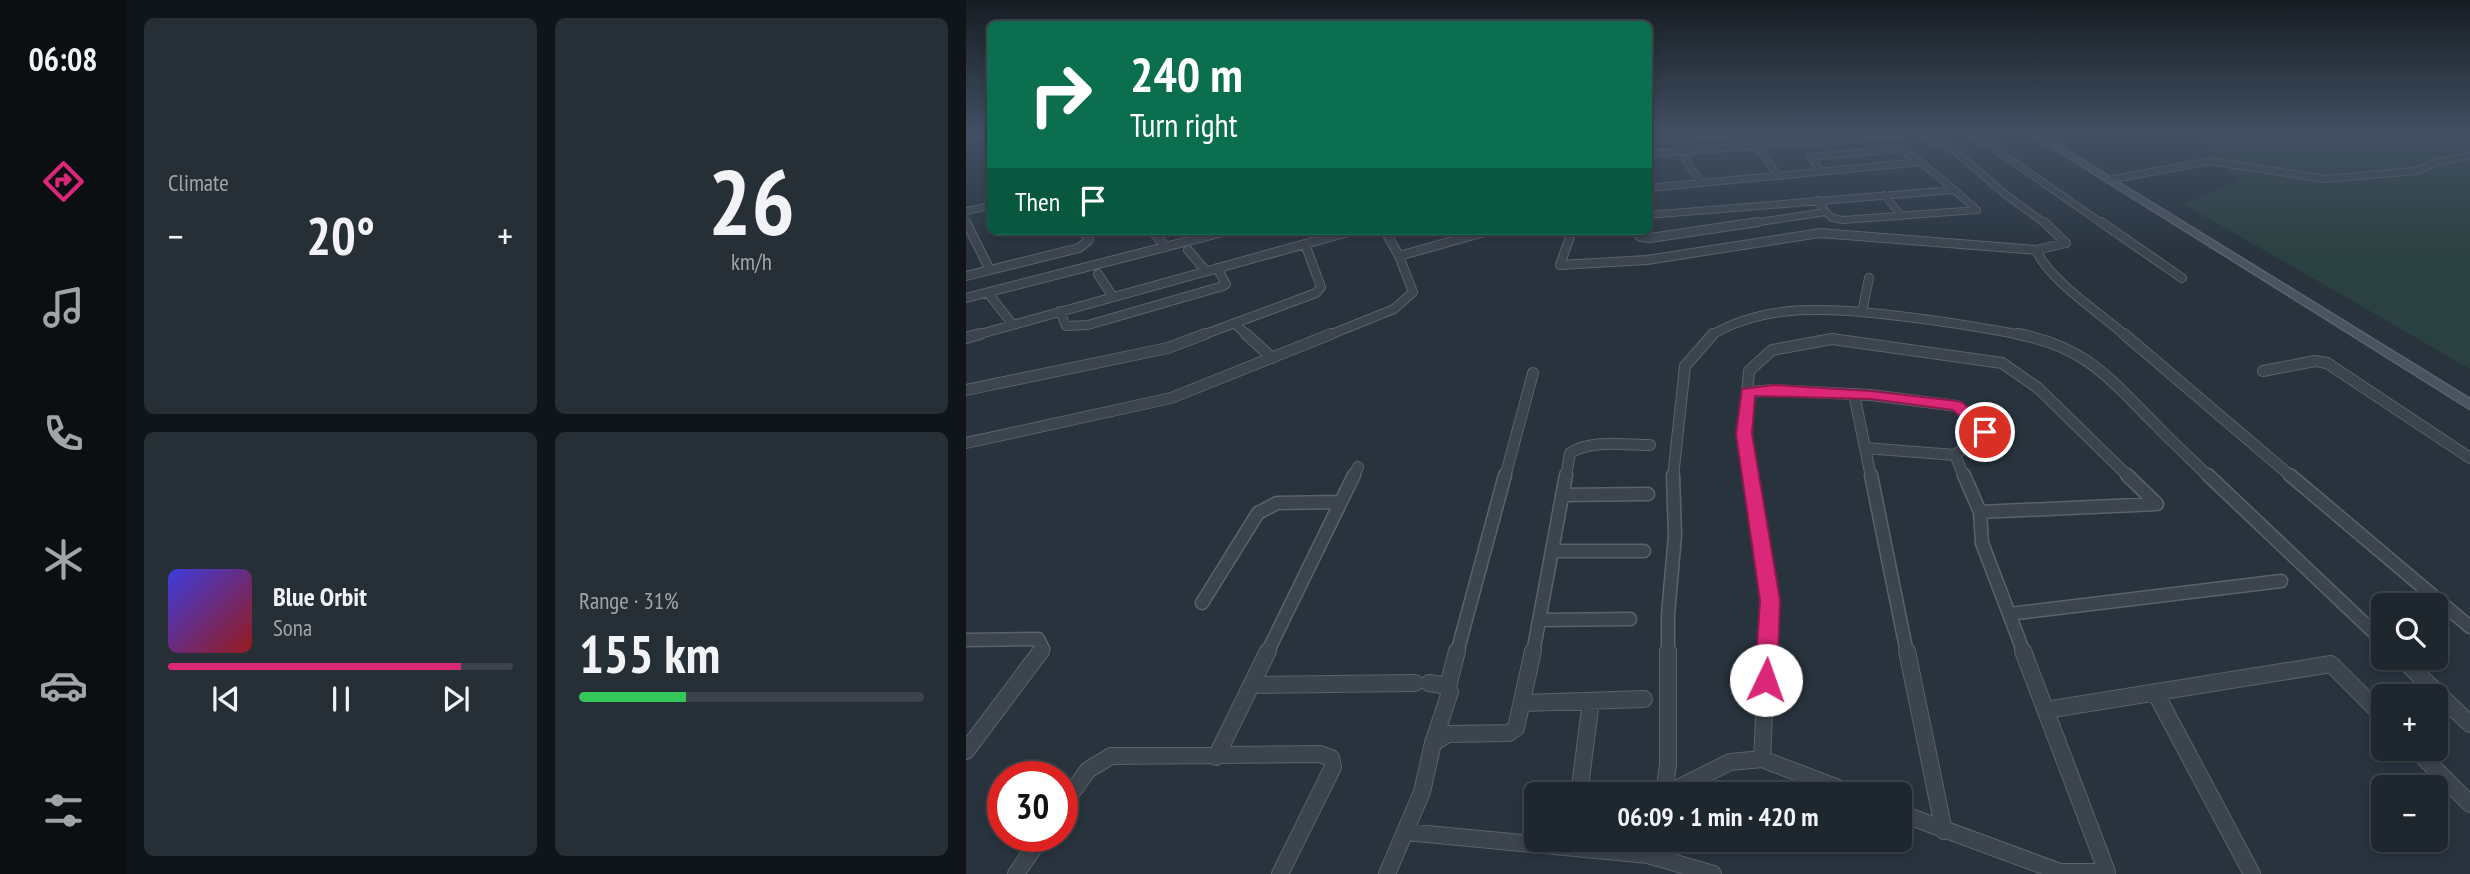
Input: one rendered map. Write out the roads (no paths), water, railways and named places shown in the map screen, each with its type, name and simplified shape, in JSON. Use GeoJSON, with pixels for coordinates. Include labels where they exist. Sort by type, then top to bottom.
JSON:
{"type":"FeatureCollection","features":[{"type":"Feature","properties":{"kind":"main road"},"geometry":{"type":"LineString","coordinates":[[2101,175],[2470,405]]}},
{"type":"Feature","properties":{"kind":"street"},"geometry":{"type":"LineString","coordinates":[[1696,175],[1701,183]]}},
{"type":"Feature","properties":{"kind":"street"},"geometry":{"type":"LineString","coordinates":[[1652,187],[1788,175]]}},
{"type":"Feature","properties":{"kind":"street"},"geometry":{"type":"LineString","coordinates":[[1818,200],[1832,218],[1843,220],[1977,210],[1936,175]]}},
{"type":"Feature","properties":{"kind":"street"},"geometry":{"type":"LineString","coordinates":[[1571,235],[1560,265],[1647,260],[1820,233],[1977,248],[2036,250],[2066,243],[2038,216],[1983,175]]}},
{"type":"Feature","properties":{"kind":"street"},"geometry":{"type":"LineString","coordinates":[[2032,175],[2182,278]]}},
{"type":"Feature","properties":{"kind":"street"},"geometry":{"type":"LineString","coordinates":[[2109,180],[2137,175]]}},
{"type":"Feature","properties":{"kind":"street"},"geometry":{"type":"LineString","coordinates":[[2298,175],[2325,179],[2359,175]]}},
{"type":"Feature","properties":{"kind":"street"},"geometry":{"type":"LineString","coordinates":[[1652,215],[1954,190]]}},
{"type":"Feature","properties":{"kind":"street"},"geometry":{"type":"LineString","coordinates":[[1884,195],[1902,216]]}},
{"type":"Feature","properties":{"kind":"street"},"geometry":{"type":"LineString","coordinates":[[966,211],[987,207]]}},
{"type":"Feature","properties":{"kind":"street"},"geometry":{"type":"LineString","coordinates":[[1638,235],[1650,238],[1826,212]]}},
{"type":"Feature","properties":{"kind":"street"},"geometry":{"type":"LineString","coordinates":[[966,222],[990,270]]}},
{"type":"Feature","properties":{"kind":"street"},"geometry":{"type":"LineString","coordinates":[[966,276],[1079,248],[1089,240],[1085,235]]}},
{"type":"Feature","properties":{"kind":"street"},"geometry":{"type":"LineString","coordinates":[[1156,235],[1166,247]]}},
{"type":"Feature","properties":{"kind":"street"},"geometry":{"type":"LineString","coordinates":[[966,298],[1212,235]]}},
{"type":"Feature","properties":{"kind":"street"},"geometry":{"type":"LineString","coordinates":[[966,338],[1338,235]]}},
{"type":"Feature","properties":{"kind":"street"},"geometry":{"type":"LineString","coordinates":[[966,443],[1171,398],[1402,304],[1413,292],[1387,235]]}},
{"type":"Feature","properties":{"kind":"street"},"geometry":{"type":"LineString","coordinates":[[1399,256],[1474,235]]}},
{"type":"Feature","properties":{"kind":"street"},"geometry":{"type":"LineString","coordinates":[[966,246],[977,244]]}},
{"type":"Feature","properties":{"kind":"street"},"geometry":{"type":"LineString","coordinates":[[966,390],[1149,353],[1320,290],[1315,267],[1305,244]]}},
{"type":"Feature","properties":{"kind":"street"},"geometry":{"type":"LineString","coordinates":[[1188,250],[1206,271]]}},
{"type":"Feature","properties":{"kind":"street"},"geometry":{"type":"LineString","coordinates":[[2036,250],[2040,259],[2073,291],[2405,569],[2470,627]]}},
{"type":"Feature","properties":{"kind":"street"},"geometry":{"type":"LineString","coordinates":[[1060,311],[1066,326],[1087,325],[1223,286],[1226,284],[1217,268]]}},
{"type":"Feature","properties":{"kind":"street"},"geometry":{"type":"LineString","coordinates":[[1098,274],[1113,297]]}},
{"type":"Feature","properties":{"kind":"street"},"geometry":{"type":"LineString","coordinates":[[1862,312],[1869,278]]}},
{"type":"Feature","properties":{"kind":"street"},"geometry":{"type":"LineString","coordinates":[[988,293],[1013,325]]}},
{"type":"Feature","properties":{"kind":"street"},"geometry":{"type":"LineString","coordinates":[[1666,782],[1668,615],[1675,535],[1673,470],[1685,366],[1711,335],[1740,321],[1762,315],[1811,308],[1966,324],[2038,338],[2080,355],[2114,381],[2155,425],[2371,630]]}},
{"type":"Feature","properties":{"kind":"street"},"geometry":{"type":"LineString","coordinates":[[1234,323],[1272,358]]}},
{"type":"Feature","properties":{"kind":"street"},"geometry":{"type":"LineString","coordinates":[[1762,759],[1770,600],[1744,434],[1749,371],[1772,350],[1832,340],[2002,363],[2038,387],[2157,504],[1980,512]]}},
{"type":"Feature","properties":{"kind":"street"},"geometry":{"type":"LineString","coordinates":[[2263,371],[2315,361],[2327,363],[2470,458]]}},
{"type":"Feature","properties":{"kind":"street"},"geometry":{"type":"LineString","coordinates":[[1387,874],[1433,759],[1433,743],[1450,692],[1448,686],[1533,373]]}},
{"type":"Feature","properties":{"kind":"street"},"geometry":{"type":"LineString","coordinates":[[1748,392],[1774,390],[1854,394],[1957,406],[1985,432],[1955,455],[1865,448]]}},
{"type":"Feature","properties":{"kind":"street"},"geometry":{"type":"LineString","coordinates":[[1854,394],[1944,831]]}},
{"type":"Feature","properties":{"kind":"street"},"geometry":{"type":"LineString","coordinates":[[1433,743],[1448,734],[1508,733],[1516,728],[1540,620],[1570,453],[1573,449],[1584,446],[1650,445]]}},
{"type":"Feature","properties":{"kind":"street"},"geometry":{"type":"LineString","coordinates":[[1912,818],[2060,872],[2107,872],[1982,544],[1980,512],[1955,455]]}},
{"type":"Feature","properties":{"kind":"street"},"geometry":{"type":"LineString","coordinates":[[1216,757],[1358,467]]}},
{"type":"Feature","properties":{"kind":"street"},"geometry":{"type":"LineString","coordinates":[[1562,495],[1648,494]]}},
{"type":"Feature","properties":{"kind":"street"},"geometry":{"type":"LineString","coordinates":[[1202,603],[1258,513],[1267,506],[1277,503],[1341,502]]}},
{"type":"Feature","properties":{"kind":"street"},"geometry":{"type":"LineString","coordinates":[[1552,551],[1644,551]]}},
{"type":"Feature","properties":{"kind":"street"},"geometry":{"type":"LineString","coordinates":[[2009,614],[2281,581]]}},
{"type":"Feature","properties":{"kind":"street"},"geometry":{"type":"LineString","coordinates":[[1540,620],[1630,619]]}},
{"type":"Feature","properties":{"kind":"street"},"geometry":{"type":"LineString","coordinates":[[966,640],[1038,639],[1043,649],[967,748]]}},
{"type":"Feature","properties":{"kind":"street"},"geometry":{"type":"LineString","coordinates":[[2046,710],[2331,664],[2371,704]]}},
{"type":"Feature","properties":{"kind":"street"},"geometry":{"type":"LineString","coordinates":[[2413,670],[2470,724]]}},
{"type":"Feature","properties":{"kind":"street"},"geometry":{"type":"LineString","coordinates":[[1251,685],[1442,682],[1448,686]]}},
{"type":"Feature","properties":{"kind":"street"},"geometry":{"type":"LineString","coordinates":[[2155,692],[2252,874]]}},
{"type":"Feature","properties":{"kind":"street"},"geometry":{"type":"LineString","coordinates":[[1523,703],[1644,699]]}},
{"type":"Feature","properties":{"kind":"street"},"geometry":{"type":"LineString","coordinates":[[1581,782],[1591,701]]}},
{"type":"Feature","properties":{"kind":"street"},"geometry":{"type":"LineString","coordinates":[[1078,783],[1098,760],[1111,757],[1320,754],[1331,758],[1333,767],[1280,874]]}},
{"type":"Feature","properties":{"kind":"street"},"geometry":{"type":"LineString","coordinates":[[1689,782],[1730,762],[1762,759],[1822,782]]}},
{"type":"Feature","properties":{"kind":"street"},"geometry":{"type":"LineString","coordinates":[[2427,761],[2470,804]]}},
{"type":"Feature","properties":{"kind":"street"},"geometry":{"type":"LineString","coordinates":[[1406,832],[1524,839]]}},
{"type":"Feature","properties":{"kind":"street"},"geometry":{"type":"LineString","coordinates":[[1016,874],[1031,852]]}},
{"type":"Feature","properties":{"kind":"street"},"geometry":{"type":"LineString","coordinates":[[1662,852],[1713,874]]}}]}
